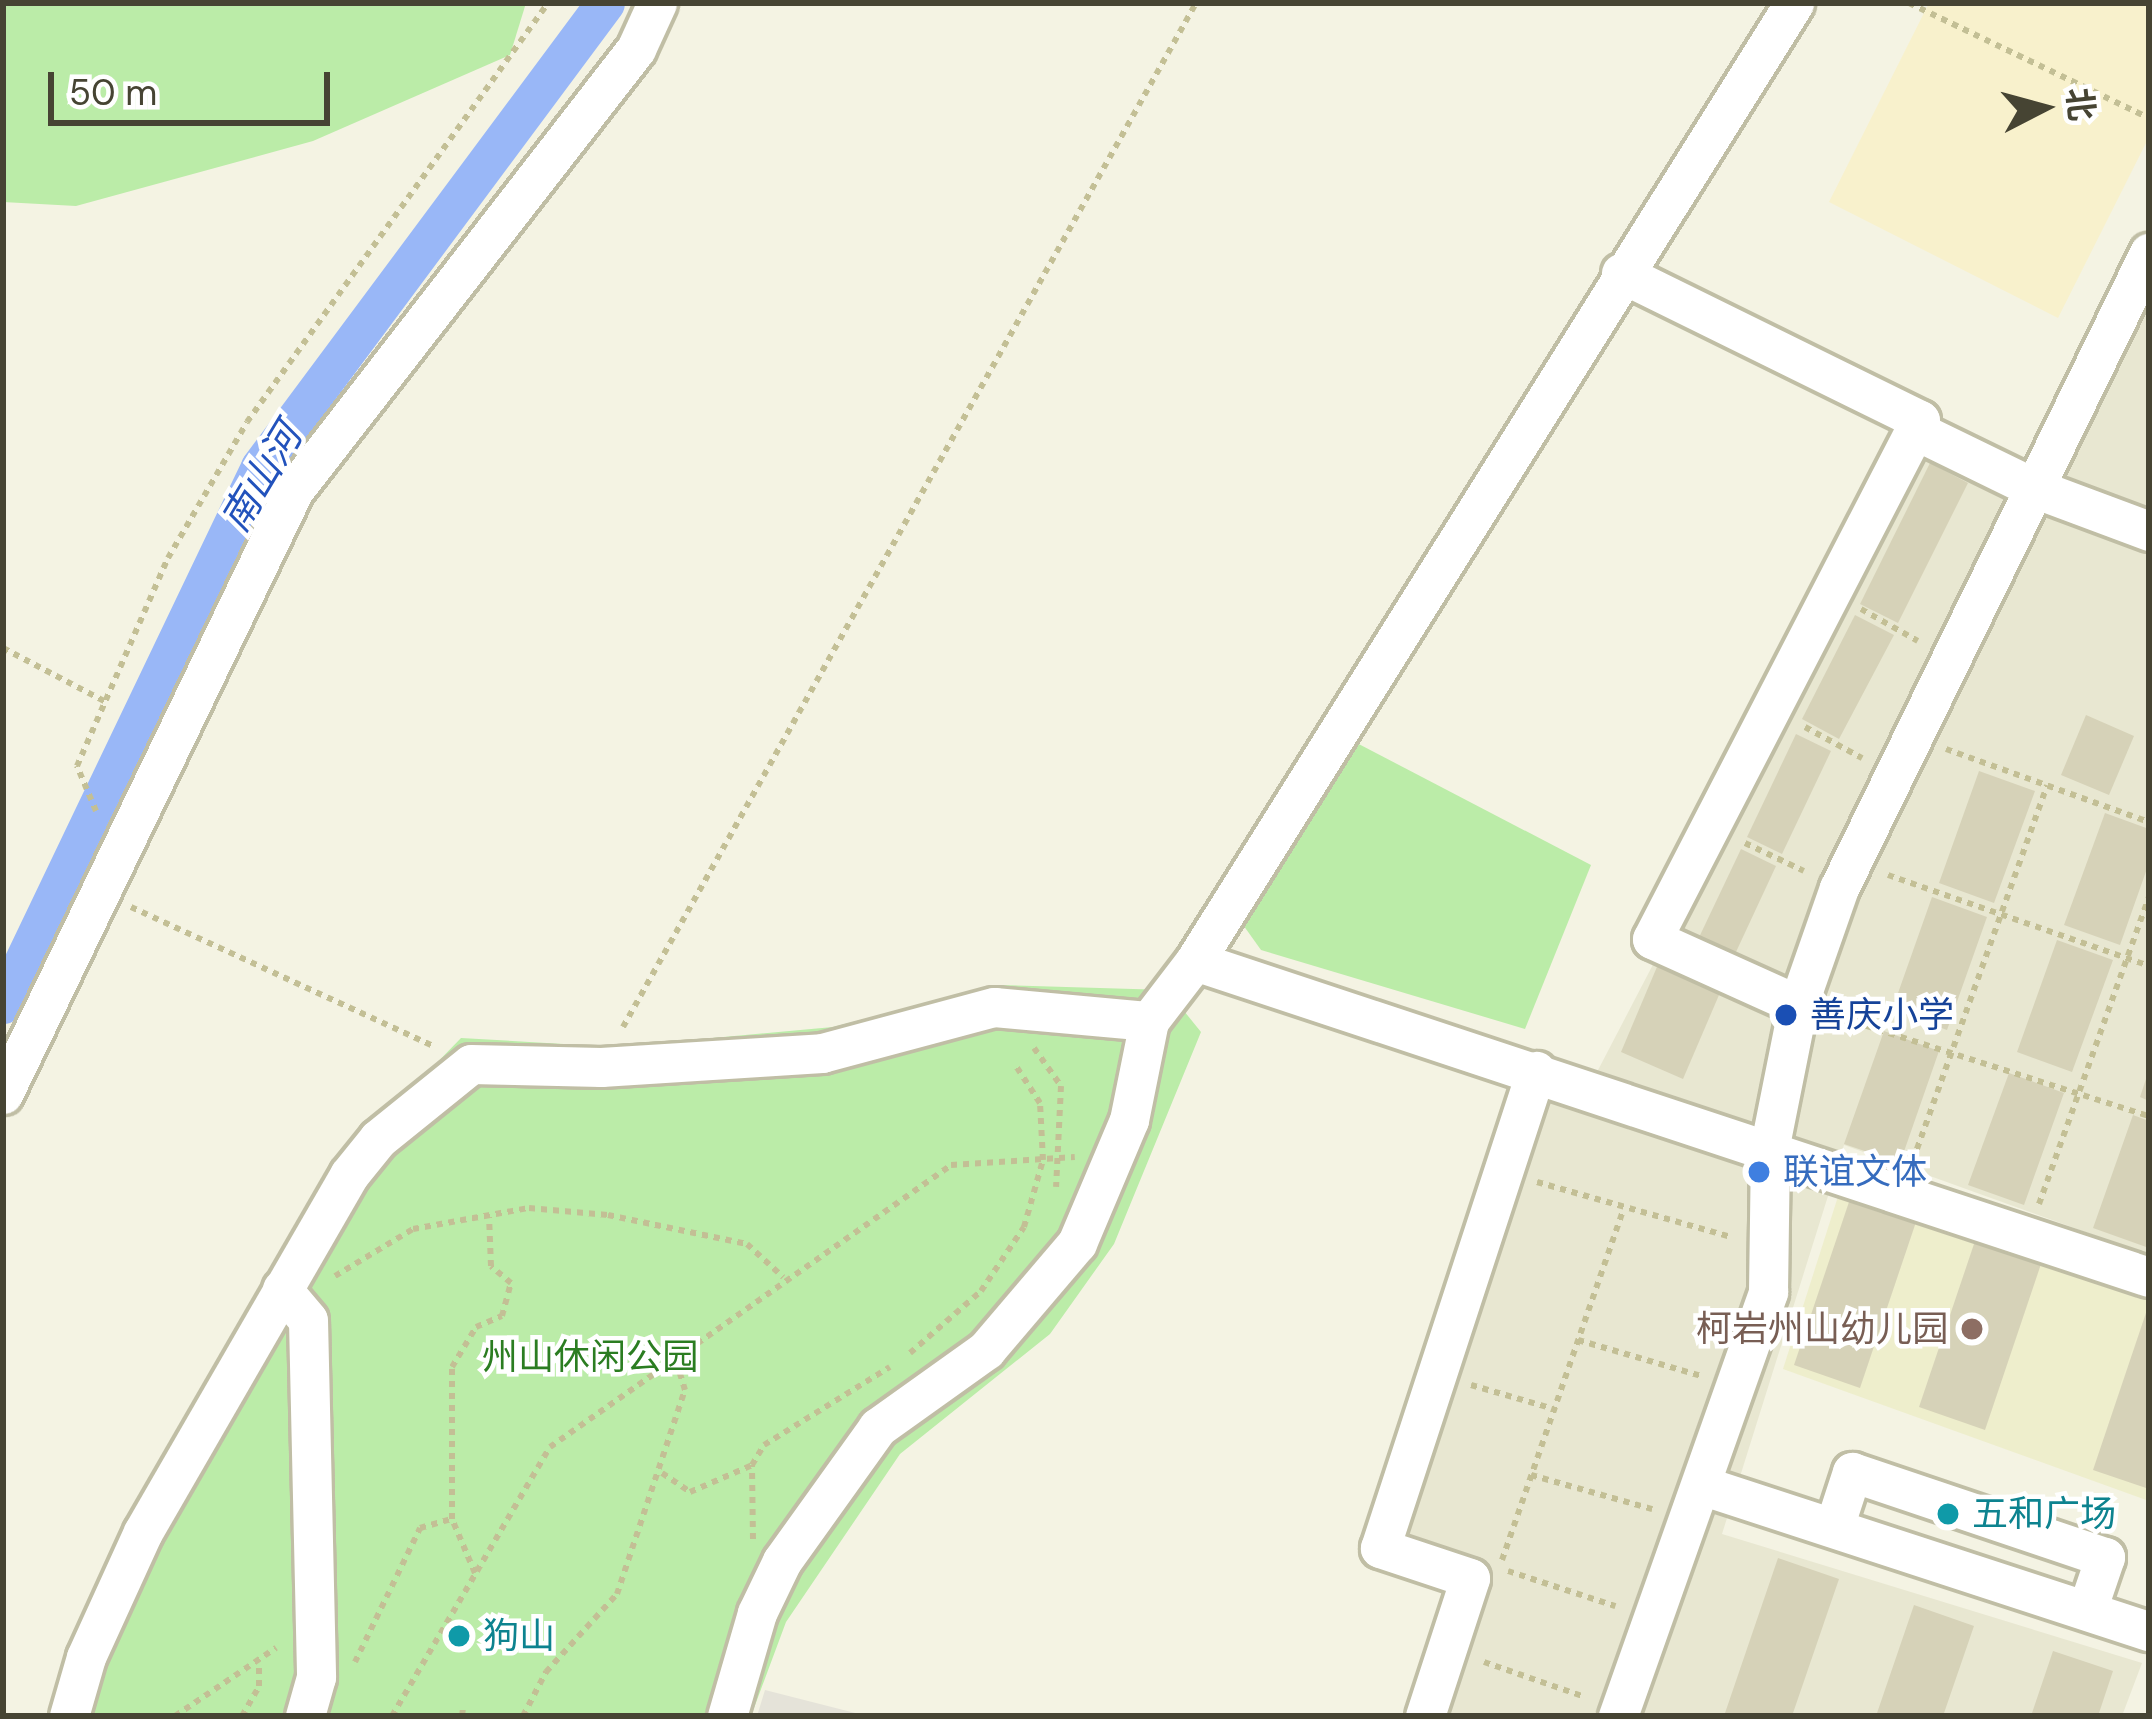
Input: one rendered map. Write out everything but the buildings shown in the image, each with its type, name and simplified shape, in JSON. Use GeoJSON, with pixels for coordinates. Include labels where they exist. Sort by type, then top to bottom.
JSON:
{"type":"FeatureCollection","features":[{"type":"Feature","properties":{"kind":"street"},"geometry":{"type":"LineString","coordinates":[[3,1094],[294,490],[636,50],[657,3]]}},
{"type":"Feature","properties":{"kind":"street"},"geometry":{"type":"LineString","coordinates":[[727,1716],[757,1613],[782,1561],[878,1427],[986,1350],[1077,1243],[1130,1120],[1148,1021],[1195,961],[1621,272],[1794,3]]}},
{"type":"Feature","properties":{"kind":"street"},"geometry":{"type":"LineString","coordinates":[[1619,1712],[1695,1502],[1731,1384],[1768,1292],[1770,1145],[1798,1005],[1845,875],[1947,657],[2149,253]]}},
{"type":"Feature","properties":{"kind":"street"},"geometry":{"type":"LineString","coordinates":[[1621,272],[1921,420],[1652,939],[1798,1005]]}},
{"type":"Feature","properties":{"kind":"street"},"geometry":{"type":"LineString","coordinates":[[1915,430],[2034,488],[2149,530]]}},
{"type":"Feature","properties":{"kind":"street"},"geometry":{"type":"LineString","coordinates":[[1195,961],[1770,1145],[2149,1277]]}},
{"type":"Feature","properties":{"kind":"street"},"geometry":{"type":"LineString","coordinates":[[69,1716],[86,1657],[143,1532],[291,1275],[378,1139],[471,1064],[601,1067],[822,1053],[994,1007],[1099,1010],[1148,1021]]}},
{"type":"Feature","properties":{"kind":"street"},"geometry":{"type":"LineString","coordinates":[[1425,1716],[1470,1578],[1380,1548],[1536,1071]]}},
{"type":"Feature","properties":{"kind":"street"},"geometry":{"type":"LineString","coordinates":[[291,1275],[308,1320],[316,1677],[305,1716]]}},
{"type":"Feature","properties":{"kind":"street"},"geometry":{"type":"LineString","coordinates":[[1834,1527],[1852,1472],[2105,1557],[2087,1610]]}},
{"type":"Feature","properties":{"kind":"street"},"geometry":{"type":"LineString","coordinates":[[1695,1502],[1834,1527],[2149,1631]]}},
{"type":"Feature","properties":{"kind":"path"},"geometry":{"type":"LineString","coordinates":[[77,766],[168,558],[247,422],[548,3]]}},
{"type":"Feature","properties":{"kind":"path"},"geometry":{"type":"LineString","coordinates":[[601,1067],[1196,3]]}},
{"type":"Feature","properties":{"kind":"path"},"geometry":{"type":"LineString","coordinates":[[1909,3],[2149,118]]}},
{"type":"Feature","properties":{"kind":"path"},"geometry":{"type":"LineString","coordinates":[[1831,593],[1947,657]]}},
{"type":"Feature","properties":{"kind":"path"},"geometry":{"type":"LineString","coordinates":[[3,648],[106,702]]}},
{"type":"Feature","properties":{"kind":"path"},"geometry":{"type":"LineString","coordinates":[[1771,709],[1891,773]]}},
{"type":"Feature","properties":{"kind":"path"},"geometry":{"type":"LineString","coordinates":[[1909,735],[2149,822]]}},
{"type":"Feature","properties":{"kind":"path"},"geometry":{"type":"LineString","coordinates":[[1902,1192],[2047,785]]}},
{"type":"Feature","properties":{"kind":"path"},"geometry":{"type":"LineString","coordinates":[[1710,826],[1845,875],[2001,915],[2149,966]]}},
{"type":"Feature","properties":{"kind":"path"},"geometry":{"type":"LineString","coordinates":[[117,861],[131,907],[471,1064]]}},
{"type":"Feature","properties":{"kind":"path"},"geometry":{"type":"LineString","coordinates":[[2028,1235],[2149,896]]}},
{"type":"Feature","properties":{"kind":"path"},"geometry":{"type":"LineString","coordinates":[[1798,1005],[1954,1049],[2149,1116]]}},
{"type":"Feature","properties":{"kind":"path"},"geometry":{"type":"LineString","coordinates":[[1017,1042],[1036,1049],[1061,1086],[1061,1158],[1054,1198]]}},
{"type":"Feature","properties":{"kind":"path"},"geometry":{"type":"LineString","coordinates":[[392,1716],[550,1447],[783,1277],[951,1165],[1114,1155]]}},
{"type":"Feature","properties":{"kind":"path"},"geometry":{"type":"LineString","coordinates":[[1503,1171],[1623,1210],[1771,1247]]}},
{"type":"Feature","properties":{"kind":"path"},"geometry":{"type":"LineString","coordinates":[[291,1275],[313,1289],[413,1229],[529,1208],[608,1215],[746,1244],[783,1277]]}},
{"type":"Feature","properties":{"kind":"path"},"geometry":{"type":"LineString","coordinates":[[1623,1210],[1498,1568],[1652,1618]]}},
{"type":"Feature","properties":{"kind":"path"},"geometry":{"type":"LineString","coordinates":[[476,1573],[452,1520],[452,1367],[476,1327],[502,1316],[511,1283],[491,1266],[489,1217]]}},
{"type":"Feature","properties":{"kind":"path"},"geometry":{"type":"LineString","coordinates":[[1578,1340],[1731,1384]]}},
{"type":"Feature","properties":{"kind":"path"},"geometry":{"type":"LineString","coordinates":[[523,1716],[546,1672],[617,1594],[662,1473],[686,1390],[675,1357]]}},
{"type":"Feature","properties":{"kind":"path"},"geometry":{"type":"LineString","coordinates":[[1436,1376],[1554,1408]]}},
{"type":"Feature","properties":{"kind":"path"},"geometry":{"type":"LineString","coordinates":[[662,1473],[690,1492],[752,1465]]}},
{"type":"Feature","properties":{"kind":"path"},"geometry":{"type":"LineString","coordinates":[[1532,1475],[1695,1502]]}},
{"type":"Feature","properties":{"kind":"path"},"geometry":{"type":"LineString","coordinates":[[352,1680],[420,1528],[452,1520]]}},
{"type":"Feature","properties":{"kind":"path"},"geometry":{"type":"LineString","coordinates":[[175,1716],[259,1663],[315,1613]]}},
{"type":"Feature","properties":{"kind":"path"},"geometry":{"type":"LineString","coordinates":[[1446,1650],[1619,1712]]}},
{"type":"Feature","properties":{"kind":"path"},"geometry":{"type":"LineString","coordinates":[[242,1716],[259,1686],[259,1663]]}},
{"type":"Feature","properties":{"kind":"shaded area"},"geometry":{"type":"Polygon","coordinates":[[[1929,3],[2149,3],[2149,137],[2058,318],[1829,202],[1929,3]]]}},
{"type":"Feature","properties":{"kind":"shaded area"},"geometry":{"type":"Polygon","coordinates":[[[2149,303],[2149,1255],[1844,1145],[1722,1534],[2142,1663],[2122,1716],[1433,1716],[1477,1575],[1394,1540],[1539,1085],[1584,1097],[1920,452],[2044,511],[2149,303]]]}},
{"type":"Feature","properties":{"kind":"shaded area","name":"柯岩州山幼儿园"},"geometry":{"type":"Polygon","coordinates":[[[1842,1184],[2149,1289],[2149,1501],[1783,1369],[1842,1184]]]}},
{"type":"Feature","properties":{"kind":"shaded area"},"geometry":{"type":"Polygon","coordinates":[[[765,1690],[867,1716],[757,1716],[765,1690]]]}},
{"type":"Feature","properties":{"kind":"green space"},"geometry":{"type":"Polygon","coordinates":[[[3,3],[526,3],[510,55],[313,141],[76,206],[3,202],[3,3]]]}},
{"type":"Feature","properties":{"kind":"green space"},"geometry":{"type":"Polygon","coordinates":[[[1351,740],[1591,865],[1525,1029],[1261,950],[1241,922],[1351,740]]]}},
{"type":"Feature","properties":{"kind":"green space","name":"州山休闲公园"},"geometry":{"type":"Polygon","coordinates":[[[999,985],[1167,990],[1201,1032],[1114,1244],[1050,1334],[900,1454],[786,1622],[751,1716],[56,1716],[350,1152],[461,1038],[615,1047],[833,1027],[999,985]]]}},
{"type":"Feature","properties":{"kind":"waterway","name":"南山河"},"geometry":{"type":"LineString","coordinates":[[3,1004],[260,467],[605,3]]}},
{"type":"Feature","properties":{"kind":"place","name":"善庆小学"},"geometry":{"type":"Point","coordinates":[1786,1015]}},
{"type":"Feature","properties":{"kind":"place","name":"联谊文体"},"geometry":{"type":"Point","coordinates":[1759,1172]}},
{"type":"Feature","properties":{"kind":"place","name":"柯岩州山幼儿园"},"geometry":{"type":"Point","coordinates":[1972,1329]}},
{"type":"Feature","properties":{"kind":"place","name":"五和广场"},"geometry":{"type":"Point","coordinates":[1948,1514]}},
{"type":"Feature","properties":{"kind":"place","name":"狗山"},"geometry":{"type":"Point","coordinates":[459,1636]}}]}
